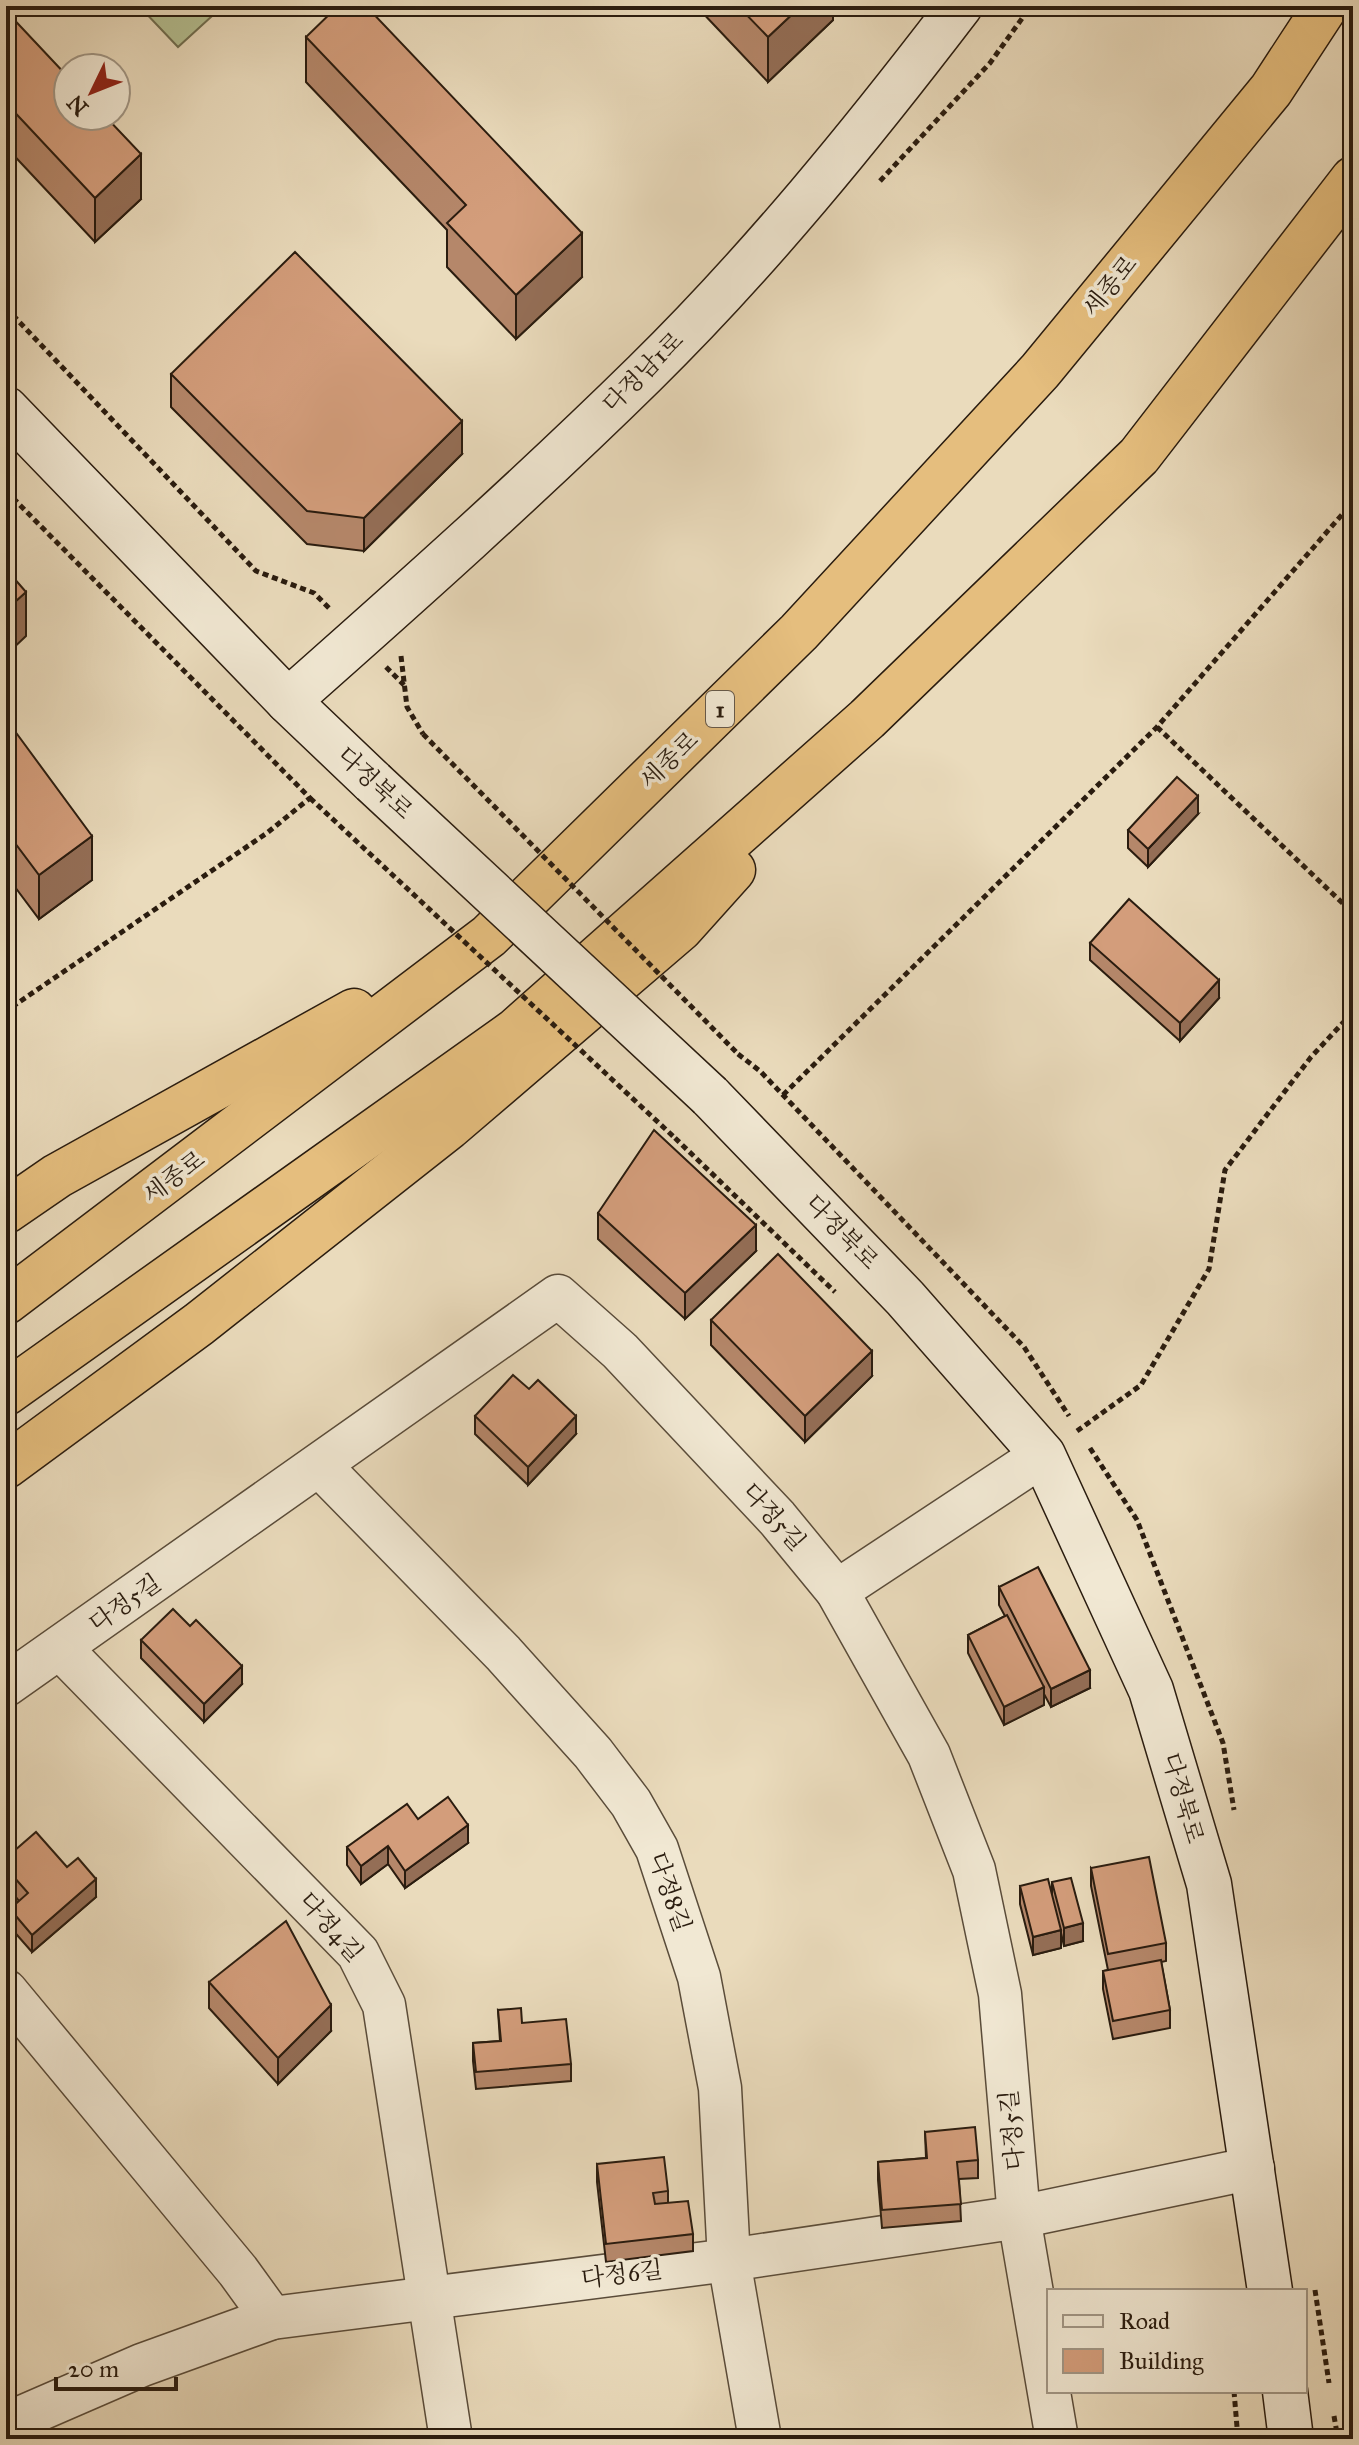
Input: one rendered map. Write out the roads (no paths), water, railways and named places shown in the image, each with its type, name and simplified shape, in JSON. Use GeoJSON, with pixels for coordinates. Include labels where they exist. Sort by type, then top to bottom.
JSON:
{"type":"FeatureCollection","features":[{"type":"Feature","properties":{"kind":"highway","name":"세종로"},"geometry":{"type":"LineString","coordinates":[[6,1302],[489,936],[799,632],[1040,371],[1271,90],[1326,6]]}},
{"type":"Feature","properties":{"kind":"highway"},"geometry":{"type":"LineString","coordinates":[[6,1393],[515,1031],[867,719],[1139,456],[1353,179]]}},
{"type":"Feature","properties":{"kind":"highway"},"geometry":{"type":"LineString","coordinates":[[6,1466],[199,1324],[449,1127],[680,929],[867,719]]}},
{"type":"Feature","properties":{"kind":"highway"},"geometry":{"type":"LineString","coordinates":[[6,1211],[57,1176],[489,936]]}},
{"type":"Feature","properties":{"kind":"street","name":"다정남1로"},"geometry":{"type":"LineString","coordinates":[[288,701],[480,530],[647,371],[778,229],[960,6]]}},
{"type":"Feature","properties":{"kind":"street","name":"다정북로"},"geometry":{"type":"LineString","coordinates":[[6,409],[288,701],[710,1096],[905,1298],[1043,1455],[1151,1690],[1209,1884],[1270,2289]]}},
{"type":"Feature","properties":{"kind":"street","name":"다정5길"},"geometry":{"type":"LineString","coordinates":[[6,1685],[558,1296],[620,1351],[777,1518],[837,1591],[929,1755],[974,1870],[1000,1994],[1019,2217],[1047,2381]]}},
{"type":"Feature","properties":{"kind":"street"},"geometry":{"type":"LineString","coordinates":[[837,1591],[1043,1455]]}},
{"type":"Feature","properties":{"kind":"street","name":"다정8길"},"geometry":{"type":"LineString","coordinates":[[320,1466],[503,1653],[593,1753],[631,1803],[657,1849],[699,1977],[720,2088],[729,2260],[760,2439]]}},
{"type":"Feature","properties":{"kind":"street","name":"다정4길"},"geometry":{"type":"LineString","coordinates":[[60,1648],[358,1953],[384,2005],[451,2439]]}},
{"type":"Feature","properties":{"kind":"street"},"geometry":{"type":"LineString","coordinates":[[6,1991],[238,2271],[272,2318]]}},
{"type":"Feature","properties":{"kind":"street","name":"다정6길"},"geometry":{"type":"LineString","coordinates":[[8,2419],[142,2365],[272,2318],[729,2260],[1019,2217],[1253,2168]]}},
{"type":"Feature","properties":{"kind":"street","name":"다정5길"},"geometry":{"type":"LineString","coordinates":[[1049,2393],[1057,2439]]}},
{"type":"Feature","properties":{"kind":"street"},"geometry":{"type":"LineString","coordinates":[[1285,2393],[1291,2439]]}}]}
